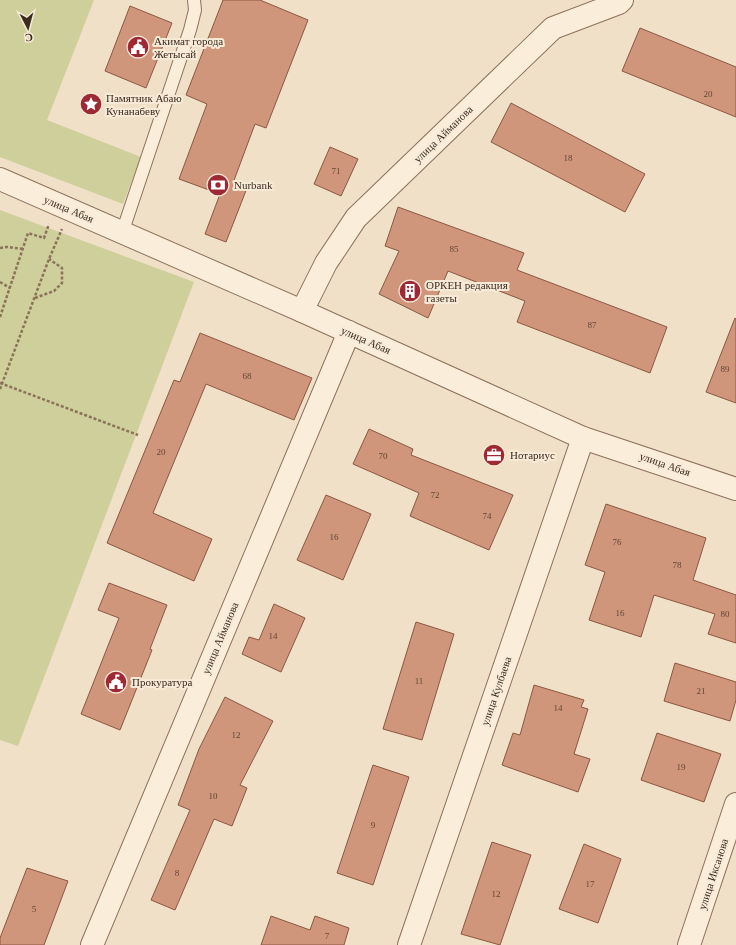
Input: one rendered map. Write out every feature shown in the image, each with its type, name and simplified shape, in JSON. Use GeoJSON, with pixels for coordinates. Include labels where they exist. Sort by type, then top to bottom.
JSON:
{"type":"FeatureCollection","features":[{"type":"Feature","properties":{"kind":"street","name":"улица Айманова"},"geometry":{"type":"LineString","coordinates":[[302,311],[326,263],[356,218],[553,28],[619,3],[622,0]]}},
{"type":"Feature","properties":{"kind":"street","name":"улица Абая"},"geometry":{"type":"LineString","coordinates":[[0,179],[302,311],[584,438],[736,489]]}},
{"type":"Feature","properties":{"kind":"street","name":"улица Айманова"},"geometry":{"type":"LineString","coordinates":[[92,945],[349,332]]}},
{"type":"Feature","properties":{"kind":"street","name":"улица Кулбаева"},"geometry":{"type":"LineString","coordinates":[[409,945],[584,438]]}},
{"type":"Feature","properties":{"kind":"street","name":"улица Иксанова"},"geometry":{"type":"LineString","coordinates":[[689,945],[736,804]]}},
{"type":"Feature","properties":{"kind":"lane"},"geometry":{"type":"LineString","coordinates":[[122,233],[190,30],[195,10],[194,0]]}},
{"type":"Feature","properties":{"kind":"path"},"geometry":{"type":"LineString","coordinates":[[0,317],[28,233],[44,238],[64,207]]}},
{"type":"Feature","properties":{"kind":"path"},"geometry":{"type":"LineString","coordinates":[[0,389],[1,383],[35,298],[64,207]]}},
{"type":"Feature","properties":{"kind":"path"},"geometry":{"type":"LineString","coordinates":[[0,248],[6,247],[23,249]]}},
{"type":"Feature","properties":{"kind":"path"},"geometry":{"type":"LineString","coordinates":[[35,298],[54,290],[62,283],[62,268],[49,258]]}},
{"type":"Feature","properties":{"kind":"path"},"geometry":{"type":"LineString","coordinates":[[0,282],[10,288]]}},
{"type":"Feature","properties":{"kind":"path"},"geometry":{"type":"LineString","coordinates":[[1,383],[138,435]]}},
{"type":"Feature","properties":{"kind":"green space"},"geometry":{"type":"Polygon","coordinates":[[[0,0],[94,0],[47,120],[141,157],[123,204],[0,157],[0,0]]]}},
{"type":"Feature","properties":{"kind":"green space"},"geometry":{"type":"Polygon","coordinates":[[[0,210],[194,282],[18,746],[0,740],[0,210]]]}},
{"type":"Feature","properties":{"kind":"building"},"geometry":{"type":"Polygon","coordinates":[[[223,0],[260,0],[308,20],[266,128],[255,124],[233,183],[247,188],[226,242],[205,234],[220,194],[179,179],[207,104],[186,95],[223,0]]]}},
{"type":"Feature","properties":{"kind":"building","name":"Акимат города Жетысай"},"geometry":{"type":"Polygon","coordinates":[[[130,6],[172,23],[146,88],[105,71],[130,6]]]}},
{"type":"Feature","properties":{"kind":"building"},"geometry":{"type":"Polygon","coordinates":[[[640,28],[736,67],[736,117],[622,71],[640,28]]]}},
{"type":"Feature","properties":{"kind":"building"},"geometry":{"type":"Polygon","coordinates":[[[511,103],[645,174],[625,212],[491,142],[511,103]]]}},
{"type":"Feature","properties":{"kind":"building"},"geometry":{"type":"Polygon","coordinates":[[[330,147],[358,159],[341,196],[314,184],[330,147]]]}},
{"type":"Feature","properties":{"kind":"building"},"geometry":{"type":"Polygon","coordinates":[[[398,207],[524,253],[517,270],[667,327],[650,373],[517,322],[525,301],[448,271],[428,318],[379,294],[399,251],[385,246],[398,207]]]}},
{"type":"Feature","properties":{"kind":"building"},"geometry":{"type":"Polygon","coordinates":[[[735,318],[736,319],[736,403],[706,392],[735,318]]]}},
{"type":"Feature","properties":{"kind":"building"},"geometry":{"type":"Polygon","coordinates":[[[200,333],[312,378],[294,420],[206,384],[153,513],[212,539],[194,581],[107,543],[174,380],[180,382],[200,333]]]}},
{"type":"Feature","properties":{"kind":"building"},"geometry":{"type":"Polygon","coordinates":[[[369,429],[413,449],[411,455],[513,495],[489,550],[410,516],[419,493],[353,464],[369,429]]]}},
{"type":"Feature","properties":{"kind":"building"},"geometry":{"type":"Polygon","coordinates":[[[326,495],[371,514],[343,580],[297,560],[326,495]]]}},
{"type":"Feature","properties":{"kind":"building"},"geometry":{"type":"Polygon","coordinates":[[[606,504],[706,538],[693,580],[736,595],[736,643],[708,634],[715,614],[654,595],[641,637],[589,620],[605,572],[585,565],[606,504]]]}},
{"type":"Feature","properties":{"kind":"building"},"geometry":{"type":"Polygon","coordinates":[[[109,583],[167,605],[150,649],[152,650],[120,730],[81,714],[119,618],[98,610],[109,583]]]}},
{"type":"Feature","properties":{"kind":"building"},"geometry":{"type":"Polygon","coordinates":[[[274,604],[305,618],[281,672],[242,654],[249,637],[259,640],[274,604]]]}},
{"type":"Feature","properties":{"kind":"building"},"geometry":{"type":"Polygon","coordinates":[[[416,622],[454,634],[422,740],[383,729],[416,622]]]}},
{"type":"Feature","properties":{"kind":"building"},"geometry":{"type":"Polygon","coordinates":[[[675,663],[736,682],[736,700],[730,721],[664,701],[675,663]]]}},
{"type":"Feature","properties":{"kind":"building"},"geometry":{"type":"Polygon","coordinates":[[[534,685],[584,700],[581,707],[588,709],[574,754],[590,759],[578,792],[502,765],[513,733],[520,735],[534,685]]]}},
{"type":"Feature","properties":{"kind":"building"},"geometry":{"type":"Polygon","coordinates":[[[225,697],[273,721],[240,785],[247,788],[232,826],[214,819],[175,910],[151,900],[190,810],[178,805],[199,749],[225,697]]]}},
{"type":"Feature","properties":{"kind":"building"},"geometry":{"type":"Polygon","coordinates":[[[657,733],[721,754],[704,802],[641,780],[657,733]]]}},
{"type":"Feature","properties":{"kind":"building"},"geometry":{"type":"Polygon","coordinates":[[[373,765],[409,777],[373,885],[337,873],[373,765]]]}},
{"type":"Feature","properties":{"kind":"building"},"geometry":{"type":"Polygon","coordinates":[[[492,842],[531,855],[500,945],[461,934],[492,842]]]}},
{"type":"Feature","properties":{"kind":"building"},"geometry":{"type":"Polygon","coordinates":[[[584,844],[621,859],[598,923],[559,909],[584,844]]]}},
{"type":"Feature","properties":{"kind":"building"},"geometry":{"type":"Polygon","coordinates":[[[27,868],[68,881],[44,945],[0,945],[0,938],[27,868]]]}},
{"type":"Feature","properties":{"kind":"building"},"geometry":{"type":"Polygon","coordinates":[[[271,916],[310,930],[315,916],[349,928],[344,945],[261,945],[271,916]]]}},
{"type":"Feature","properties":{"kind":"place","name":"Акимат города Жетысай"},"geometry":{"type":"Point","coordinates":[138,47]}},
{"type":"Feature","properties":{"kind":"place","name":"Памятник Абаю Кунанабеву"},"geometry":{"type":"Point","coordinates":[91,104]}},
{"type":"Feature","properties":{"kind":"place","name":"Nurbank"},"geometry":{"type":"Point","coordinates":[218,185]}},
{"type":"Feature","properties":{"kind":"place","name":"ОРКЕН редакция газеты"},"geometry":{"type":"Point","coordinates":[410,291]}},
{"type":"Feature","properties":{"kind":"place","name":"Нотариус"},"geometry":{"type":"Point","coordinates":[494,455]}},
{"type":"Feature","properties":{"kind":"place","name":"Прокуратура"},"geometry":{"type":"Point","coordinates":[116,682]}}]}
